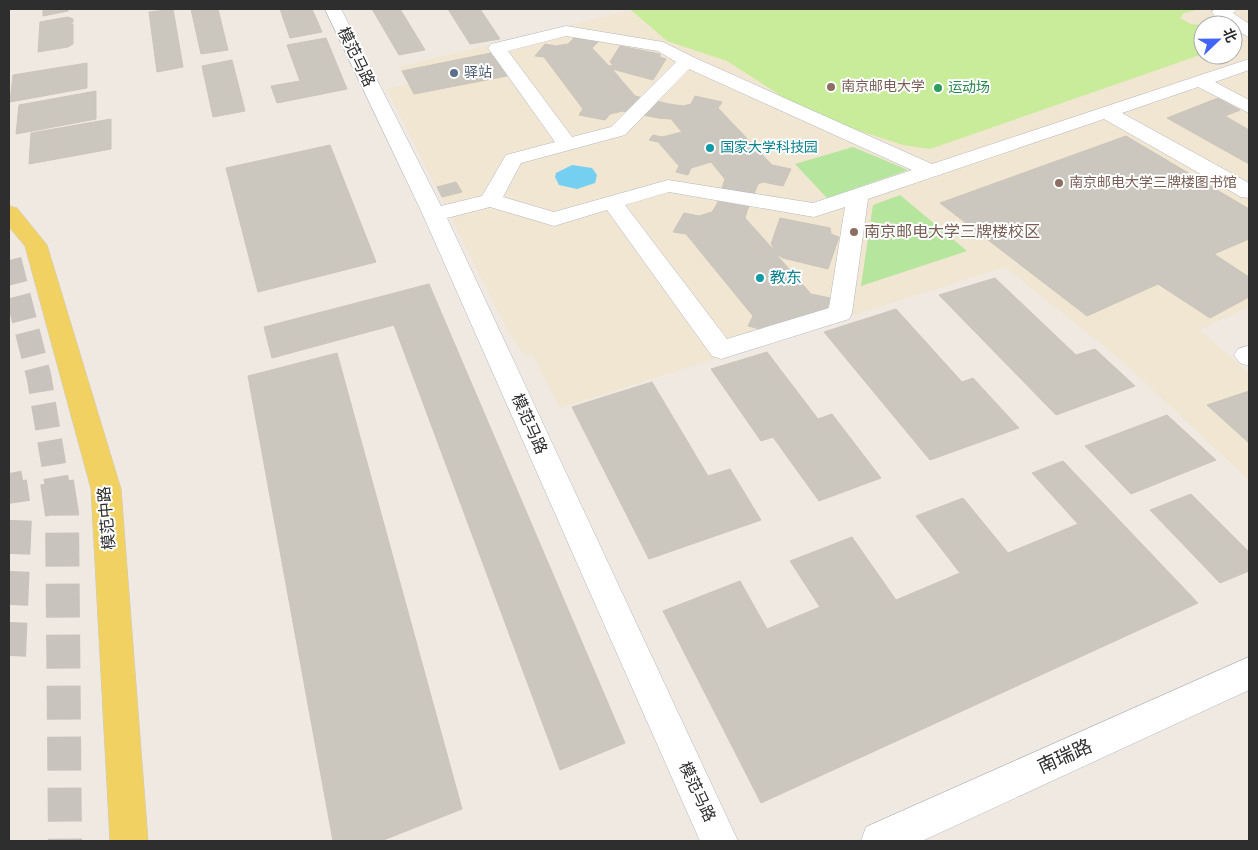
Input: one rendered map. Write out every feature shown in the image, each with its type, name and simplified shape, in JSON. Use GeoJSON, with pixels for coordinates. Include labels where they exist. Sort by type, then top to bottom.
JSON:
{"type":"FeatureCollection","features":[{"type":"Feature","properties":{"kind":"main road","name":"模范中路"},"geometry":{"type":"LineString","coordinates":[[9,213],[36,245],[106,489],[129,841]]}},
{"type":"Feature","properties":{"kind":"street","name":"模范马路"},"geometry":{"type":"LineString","coordinates":[[333,9],[434,215],[719,841]]}},
{"type":"Feature","properties":{"kind":"street"},"geometry":{"type":"LineString","coordinates":[[1222,10],[1249,32]]}},
{"type":"Feature","properties":{"kind":"street"},"geometry":{"type":"LineString","coordinates":[[567,144],[497,48],[566,31],[663,47],[687,61],[931,171]]}},
{"type":"Feature","properties":{"kind":"street"},"geometry":{"type":"LineString","coordinates":[[490,200],[513,158],[618,130],[687,61]]}},
{"type":"Feature","properties":{"kind":"street"},"geometry":{"type":"LineString","coordinates":[[434,215],[490,200],[554,219],[668,186],[814,210],[1249,64]]}},
{"type":"Feature","properties":{"kind":"street"},"geometry":{"type":"LineString","coordinates":[[1200,81],[1249,107]]}},
{"type":"Feature","properties":{"kind":"street"},"geometry":{"type":"LineString","coordinates":[[1107,113],[1249,192]]}},
{"type":"Feature","properties":{"kind":"street"},"geometry":{"type":"LineString","coordinates":[[612,202],[720,350],[840,313],[858,195]]}},
{"type":"Feature","properties":{"kind":"street","name":"南瑞路"},"geometry":{"type":"LineString","coordinates":[[880,841],[1249,673]]}},
{"type":"Feature","properties":{"kind":"shaded area","name":"南京邮电大学三牌楼校区"},"geometry":{"type":"Polygon","coordinates":[[[636,9],[1249,9],[1249,307],[1199,330],[1249,373],[1249,480],[1122,361],[1005,267],[560,408],[533,356],[523,354],[505,325],[387,89],[409,84],[399,67],[636,9]]]}},
{"type":"Feature","properties":{"kind":"green space","name":"运动场"},"geometry":{"type":"Polygon","coordinates":[[[631,10],[1196,10],[1184,13],[1180,18],[1193,24],[1193,57],[930,149],[903,145],[811,115],[727,61],[667,41],[631,10]]]}},
{"type":"Feature","properties":{"kind":"green space"},"geometry":{"type":"Polygon","coordinates":[[[853,147],[908,170],[827,198],[795,164],[853,147]]]}},
{"type":"Feature","properties":{"kind":"green space"},"geometry":{"type":"Polygon","coordinates":[[[900,195],[967,251],[861,286],[873,205],[900,195]]]}},
{"type":"Feature","properties":{"kind":"water"},"geometry":{"type":"Polygon","coordinates":[[[572,165],[592,168],[597,175],[595,183],[577,189],[559,185],[555,177],[556,173],[572,165]]]}},
{"type":"Feature","properties":{"kind":"building"},"geometry":{"type":"Polygon","coordinates":[[[43,9],[68,9],[68,11],[43,16],[43,9]]]}},
{"type":"Feature","properties":{"kind":"building"},"geometry":{"type":"Polygon","coordinates":[[[173,9],[183,67],[157,72],[149,12],[173,9]]]}},
{"type":"Feature","properties":{"kind":"building"},"geometry":{"type":"Polygon","coordinates":[[[191,9],[218,9],[228,50],[201,54],[191,9]]]}},
{"type":"Feature","properties":{"kind":"building"},"geometry":{"type":"Polygon","coordinates":[[[280,9],[312,9],[322,32],[290,38],[280,9]]]}},
{"type":"Feature","properties":{"kind":"building"},"geometry":{"type":"Polygon","coordinates":[[[372,9],[400,9],[425,50],[399,55],[372,9]]]}},
{"type":"Feature","properties":{"kind":"building"},"geometry":{"type":"Polygon","coordinates":[[[448,9],[480,9],[500,39],[470,44],[448,9]]]}},
{"type":"Feature","properties":{"kind":"building"},"geometry":{"type":"Polygon","coordinates":[[[68,17],[73,19],[73,22],[68,25],[73,24],[73,44],[68,47],[38,52],[40,22],[68,17]]]}},
{"type":"Feature","properties":{"kind":"building"},"geometry":{"type":"Polygon","coordinates":[[[326,38],[347,89],[277,103],[271,86],[300,81],[287,45],[326,38]]]}},
{"type":"Feature","properties":{"kind":"building"},"geometry":{"type":"Polygon","coordinates":[[[574,38],[598,42],[592,48],[609,66],[613,65],[610,62],[620,46],[660,54],[660,57],[666,59],[653,80],[612,69],[635,96],[669,104],[658,118],[623,111],[610,114],[605,120],[579,115],[583,109],[544,57],[535,56],[545,44],[556,46],[568,44],[574,38]]]}},
{"type":"Feature","properties":{"kind":"building","name":"驿站"},"geometry":{"type":"Polygon","coordinates":[[[491,53],[507,76],[414,94],[402,71],[491,53]]]}},
{"type":"Feature","properties":{"kind":"building"},"geometry":{"type":"Polygon","coordinates":[[[232,60],[245,111],[213,117],[202,66],[232,60]]]}},
{"type":"Feature","properties":{"kind":"building"},"geometry":{"type":"Polygon","coordinates":[[[87,63],[87,88],[10,102],[13,75],[87,63]]]}},
{"type":"Feature","properties":{"kind":"building"},"geometry":{"type":"Polygon","coordinates":[[[96,91],[96,119],[16,134],[19,105],[96,91]]]}},
{"type":"Feature","properties":{"kind":"building","name":"国家大学科技园"},"geometry":{"type":"Polygon","coordinates":[[[695,96],[722,102],[718,108],[772,165],[791,169],[783,186],[763,182],[758,184],[747,211],[717,204],[725,179],[711,162],[691,168],[688,175],[676,172],[679,166],[658,142],[649,140],[653,135],[662,137],[682,132],[671,119],[658,118],[669,104],[683,106],[691,104],[695,96]]]}},
{"type":"Feature","properties":{"kind":"building"},"geometry":{"type":"Polygon","coordinates":[[[1218,98],[1240,110],[1225,116],[1249,130],[1249,164],[1167,118],[1218,98]]]}},
{"type":"Feature","properties":{"kind":"building"},"geometry":{"type":"Polygon","coordinates":[[[111,119],[111,149],[29,164],[31,133],[111,119]]]}},
{"type":"Feature","properties":{"kind":"building"},"geometry":{"type":"Polygon","coordinates":[[[1126,136],[1249,209],[1249,239],[1214,254],[1249,277],[1249,297],[1210,318],[1158,284],[1087,316],[940,203],[1126,136]]]}},
{"type":"Feature","properties":{"kind":"building"},"geometry":{"type":"Polygon","coordinates":[[[330,145],[376,262],[258,292],[226,168],[330,145]]]}},
{"type":"Feature","properties":{"kind":"building"},"geometry":{"type":"Polygon","coordinates":[[[456,182],[462,192],[442,197],[437,187],[456,182]]]}},
{"type":"Feature","properties":{"kind":"building","name":"教东"},"geometry":{"type":"Polygon","coordinates":[[[717,204],[747,211],[745,218],[772,248],[774,248],[771,244],[780,218],[830,228],[831,234],[839,237],[828,269],[783,258],[775,253],[811,294],[830,298],[823,324],[783,335],[748,326],[753,316],[686,234],[673,232],[684,213],[699,216],[712,212],[717,204]]]}},
{"type":"Feature","properties":{"kind":"building"},"geometry":{"type":"Polygon","coordinates":[[[995,278],[1076,355],[1095,349],[1135,386],[1056,415],[939,295],[995,278]]]}},
{"type":"Feature","properties":{"kind":"building"},"geometry":{"type":"Polygon","coordinates":[[[429,284],[625,743],[560,770],[394,325],[272,358],[264,327],[429,284]]]}},
{"type":"Feature","properties":{"kind":"building"},"geometry":{"type":"Polygon","coordinates":[[[896,309],[962,382],[973,378],[1019,428],[930,460],[824,332],[896,309]]]}},
{"type":"Feature","properties":{"kind":"building"},"geometry":{"type":"Polygon","coordinates":[[[767,352],[818,419],[832,414],[881,478],[819,501],[773,437],[761,441],[711,369],[767,352]]]}},
{"type":"Feature","properties":{"kind":"building"},"geometry":{"type":"Polygon","coordinates":[[[337,353],[462,809],[381,841],[333,841],[248,376],[337,353]]]}},
{"type":"Feature","properties":{"kind":"building"},"geometry":{"type":"Polygon","coordinates":[[[652,382],[708,476],[730,469],[761,520],[649,559],[572,407],[652,382]]]}},
{"type":"Feature","properties":{"kind":"building"},"geometry":{"type":"Polygon","coordinates":[[[1249,391],[1249,443],[1207,405],[1249,391]]]}},
{"type":"Feature","properties":{"kind":"building"},"geometry":{"type":"Polygon","coordinates":[[[1167,415],[1216,460],[1131,494],[1085,446],[1167,415]]]}},
{"type":"Feature","properties":{"kind":"building"},"geometry":{"type":"Polygon","coordinates":[[[1063,461],[1198,603],[761,803],[663,611],[740,581],[767,629],[820,607],[790,561],[852,537],[896,600],[960,573],[916,516],[963,498],[1008,553],[1078,524],[1032,473],[1063,461]]]}},
{"type":"Feature","properties":{"kind":"building"},"geometry":{"type":"Polygon","coordinates":[[[1191,494],[1249,552],[1249,571],[1220,583],[1150,510],[1191,494]]]}},
{"type":"Feature","properties":{"kind":"tunnel"},"geometry":{"type":"LineString","coordinates":[[9,260],[39,377],[57,484]]}},
{"type":"Feature","properties":{"kind":"tunnel"},"geometry":{"type":"LineString","coordinates":[[9,473],[11,484]]}},
{"type":"Feature","properties":{"kind":"tunnel"},"geometry":{"type":"LineString","coordinates":[[9,656],[15,515],[10,482]]}},
{"type":"Feature","properties":{"kind":"tunnel"},"geometry":{"type":"LineString","coordinates":[[57,482],[62,514],[65,841]]}},
{"type":"Feature","properties":{"kind":"place","name":"驿站"},"geometry":{"type":"Point","coordinates":[454,73]}},
{"type":"Feature","properties":{"kind":"place","name":"南京邮电大学"},"geometry":{"type":"Point","coordinates":[831,87]}},
{"type":"Feature","properties":{"kind":"place","name":"运动场"},"geometry":{"type":"Point","coordinates":[938,88]}},
{"type":"Feature","properties":{"kind":"place","name":"国家大学科技园"},"geometry":{"type":"Point","coordinates":[710,148]}},
{"type":"Feature","properties":{"kind":"place","name":"南京邮电大学三牌楼图书馆"},"geometry":{"type":"Point","coordinates":[1059,183]}},
{"type":"Feature","properties":{"kind":"place","name":"南京邮电大学三牌楼校区"},"geometry":{"type":"Point","coordinates":[854,232]}},
{"type":"Feature","properties":{"kind":"place","name":"教东"},"geometry":{"type":"Point","coordinates":[760,278]}}]}
